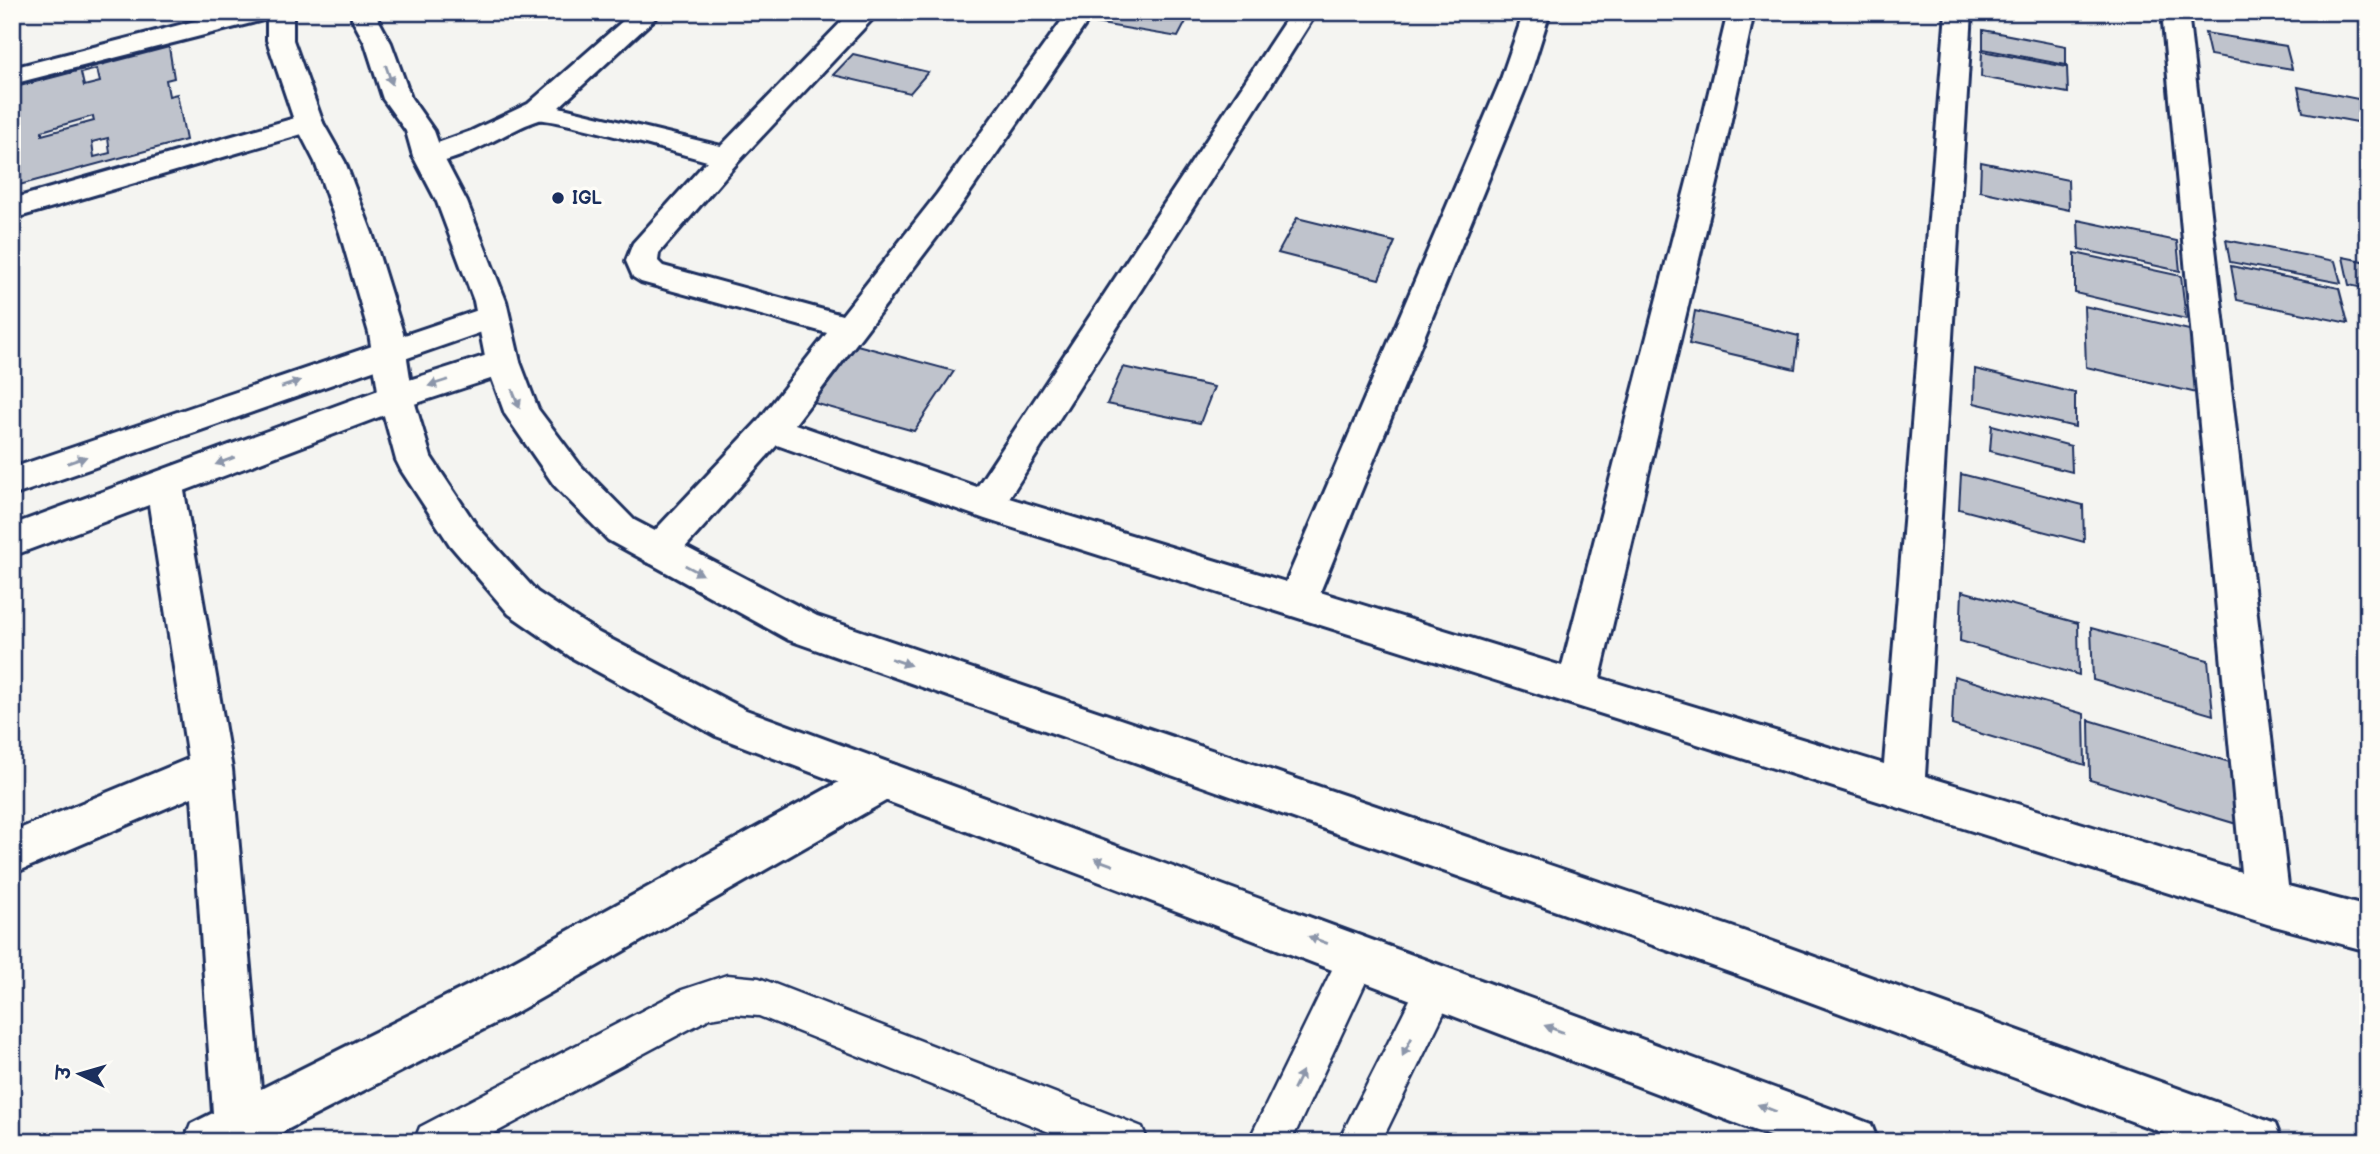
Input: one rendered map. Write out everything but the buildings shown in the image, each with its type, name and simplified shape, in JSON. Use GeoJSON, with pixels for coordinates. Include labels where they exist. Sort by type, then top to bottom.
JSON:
{"type":"FeatureCollection","features":[{"type":"Feature","properties":{"kind":"street"},"geometry":{"type":"LineString","coordinates":[[12,76],[262,12]]}},
{"type":"Feature","properties":{"kind":"street"},"geometry":{"type":"LineString","coordinates":[[280,12],[280,40],[309,123],[330,162],[356,233],[389,350],[396,397],[415,460],[463,534],[523,603],[585,645],[731,723],[1853,1142]]}},
{"type":"Feature","properties":{"kind":"street"},"geometry":{"type":"LineString","coordinates":[[365,12],[365,19],[378,43],[397,99],[420,131],[428,156],[452,202],[490,301],[503,362],[522,414],[567,475],[621,530],[803,628],[1732,950],[2257,1142]]}},
{"type":"Feature","properties":{"kind":"street"},"geometry":{"type":"LineString","coordinates":[[428,156],[481,137],[538,110],[649,12]]}},
{"type":"Feature","properties":{"kind":"street"},"geometry":{"type":"LineString","coordinates":[[849,328],[652,274],[644,269],[642,261],[644,250],[727,157],[866,12]]}},
{"type":"Feature","properties":{"kind":"street"},"geometry":{"type":"LineString","coordinates":[[659,551],[771,429],[948,201],[1081,12]]}},
{"type":"Feature","properties":{"kind":"street"},"geometry":{"type":"LineString","coordinates":[[985,505],[1304,12]]}},
{"type":"Feature","properties":{"kind":"street"},"geometry":{"type":"LineString","coordinates":[[1297,601],[1514,82],[1537,12]]}},
{"type":"Feature","properties":{"kind":"street"},"geometry":{"type":"LineString","coordinates":[[1577,688],[1707,162],[1741,12]]}},
{"type":"Feature","properties":{"kind":"street"},"geometry":{"type":"LineString","coordinates":[[1903,789],[1959,12]]}},
{"type":"Feature","properties":{"kind":"street"},"geometry":{"type":"LineString","coordinates":[[2175,12],[2267,902]]}},
{"type":"Feature","properties":{"kind":"street"},"geometry":{"type":"LineString","coordinates":[[538,110],[727,157]]}},
{"type":"Feature","properties":{"kind":"street"},"geometry":{"type":"LineString","coordinates":[[12,209],[309,123]]}},
{"type":"Feature","properties":{"kind":"street"},"geometry":{"type":"LineString","coordinates":[[12,482],[493,316]]}},
{"type":"Feature","properties":{"kind":"street"},"geometry":{"type":"LineString","coordinates":[[12,541],[396,397],[503,362]]}},
{"type":"Feature","properties":{"kind":"street"},"geometry":{"type":"LineString","coordinates":[[771,429],[985,505],[2267,902],[2368,929]]}},
{"type":"Feature","properties":{"kind":"street"},"geometry":{"type":"LineString","coordinates":[[164,484],[211,769],[224,1134],[498,996],[883,780]]}},
{"type":"Feature","properties":{"kind":"street"},"geometry":{"type":"LineString","coordinates":[[12,853],[211,769]]}},
{"type":"Feature","properties":{"kind":"lane"},"geometry":{"type":"LineString","coordinates":[[1269,1142],[1359,956]]}},
{"type":"Feature","properties":{"kind":"lane"},"geometry":{"type":"LineString","coordinates":[[1359,1142],[1438,986]]}},
{"type":"Feature","properties":{"kind":"lane"},"geometry":{"type":"LineString","coordinates":[[435,1142],[696,1004],[717,994],[740,993],[759,997],[1127,1142]]}},
{"type":"Feature","properties":{"kind":"place","name":"IGL"},"geometry":{"type":"Point","coordinates":[558,198]}}]}
